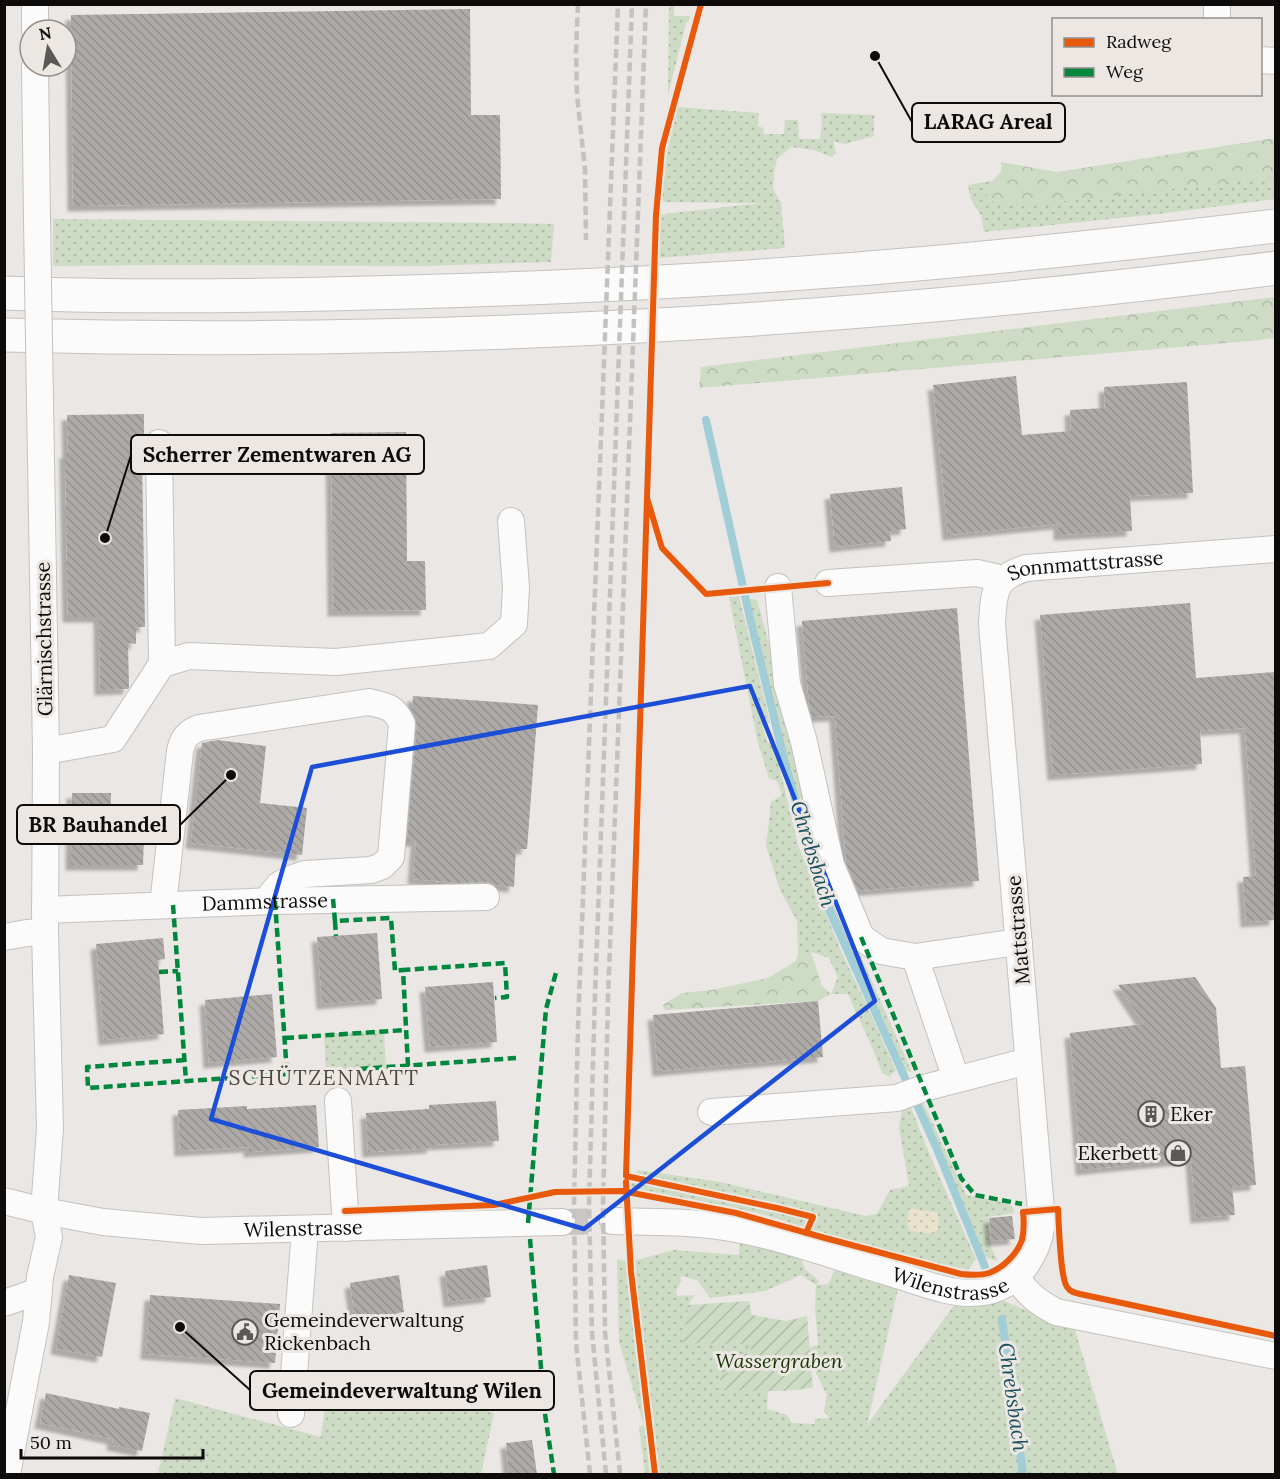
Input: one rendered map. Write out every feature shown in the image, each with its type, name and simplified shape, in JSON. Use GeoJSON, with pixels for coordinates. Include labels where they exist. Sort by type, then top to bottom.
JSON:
{"type":"FeatureCollection","features":[{"type":"Feature","properties":{"kind":"highway"},"geometry":{"type":"LineString","coordinates":[[4,293],[327,294],[689,281],[997,257],[1275,226]]}},
{"type":"Feature","properties":{"kind":"highway"},"geometry":{"type":"LineString","coordinates":[[4,335],[181,338],[324,337],[504,332],[680,323],[1014,298],[1275,268]]}},
{"type":"Feature","properties":{"kind":"street","name":"Glärnischstrasse"},"geometry":{"type":"LineString","coordinates":[[7,1474],[36,1322],[40,1277],[49,1236],[44,1211],[50,1128],[45,921],[46,751],[35,78]]}},
{"type":"Feature","properties":{"kind":"street"},"geometry":{"type":"LineString","coordinates":[[46,751],[113,739],[162,664],[159,443]]}},
{"type":"Feature","properties":{"kind":"street"},"geometry":{"type":"LineString","coordinates":[[162,664],[189,656],[336,662],[489,646],[514,624],[516,587],[511,521]]}},
{"type":"Feature","properties":{"kind":"street","name":"Sonnmattstrasse"},"geometry":{"type":"LineString","coordinates":[[828,583],[977,573],[1003,579],[1013,572],[1037,566],[1275,549]]}},
{"type":"Feature","properties":{"kind":"street","name":"Mattstrasse"},"geometry":{"type":"LineString","coordinates":[[1003,579],[993,601],[992,624],[1042,1223],[1034,1253],[1016,1277]]}},
{"type":"Feature","properties":{"kind":"street"},"geometry":{"type":"LineString","coordinates":[[778,587],[787,684],[804,742],[831,865],[861,937],[881,951],[915,957],[1019,943]]}},
{"type":"Feature","properties":{"kind":"street"},"geometry":{"type":"LineString","coordinates":[[163,905],[180,752],[182,741],[188,733],[199,728],[369,702],[386,706],[397,713],[402,724],[391,856],[382,866],[371,870],[305,874],[290,879],[279,885],[266,901]]}},
{"type":"Feature","properties":{"kind":"street","name":"Dammstrasse"},"geometry":{"type":"LineString","coordinates":[[45,921],[163,905],[486,897]]}},
{"type":"Feature","properties":{"kind":"street"},"geometry":{"type":"LineString","coordinates":[[4,937],[27,933],[45,921]]}},
{"type":"Feature","properties":{"kind":"street"},"geometry":{"type":"LineString","coordinates":[[915,957],[956,1079]]}},
{"type":"Feature","properties":{"kind":"street"},"geometry":{"type":"LineString","coordinates":[[711,1112],[897,1098],[924,1088],[1028,1061]]}},
{"type":"Feature","properties":{"kind":"street"},"geometry":{"type":"LineString","coordinates":[[338,1101],[346,1228]]}},
{"type":"Feature","properties":{"kind":"street","name":"Wilenstrasse"},"geometry":{"type":"LineString","coordinates":[[4,1201],[103,1222],[201,1231],[562,1222]]}},
{"type":"Feature","properties":{"kind":"street","name":"Wilenstrasse"},"geometry":{"type":"LineString","coordinates":[[613,1221],[688,1223],[736,1228],[932,1286],[963,1293],[995,1289],[1016,1277],[1024,1290],[1038,1302],[1056,1312],[1275,1356]]}},
{"type":"Feature","properties":{"kind":"street"},"geometry":{"type":"LineString","coordinates":[[291,1413],[305,1229]]}},
{"type":"Feature","properties":{"kind":"street"},"geometry":{"type":"LineString","coordinates":[[4,1303],[39,1291]]}},
{"type":"Feature","properties":{"kind":"highlighted area"},"geometry":{"type":"Polygon","coordinates":[[[750,686],[875,1001],[584,1229],[211,1119],[312,767],[750,686]]]}},
{"type":"Feature","properties":{"kind":"green space"},"geometry":{"type":"Polygon","coordinates":[[[669,5],[674,5],[674,16],[690,16],[686,23],[668,95],[669,5]]]}},
{"type":"Feature","properties":{"kind":"green space"},"geometry":{"type":"Polygon","coordinates":[[[677,107],[759,113],[758,126],[763,128],[764,134],[784,134],[785,120],[798,120],[799,139],[820,139],[821,113],[874,115],[874,136],[845,144],[833,141],[836,153],[832,157],[814,150],[791,147],[777,159],[773,189],[781,203],[785,248],[657,258],[656,215],[761,203],[663,202],[662,179],[677,107]]]}},
{"type":"Feature","properties":{"kind":"green space"},"geometry":{"type":"Polygon","coordinates":[[[1275,138],[1275,177],[1013,207],[988,200],[985,188],[1002,171],[1001,162],[1057,172],[1275,138]]]}},
{"type":"Feature","properties":{"kind":"green space"},"geometry":{"type":"Polygon","coordinates":[[[1275,177],[1276,199],[984,232],[981,215],[971,200],[968,185],[992,181],[985,188],[1220,183],[1275,177]]]}},
{"type":"Feature","properties":{"kind":"green space"},"geometry":{"type":"Polygon","coordinates":[[[53,219],[554,224],[551,262],[424,266],[53,266],[53,219]]]}},
{"type":"Feature","properties":{"kind":"green space"},"geometry":{"type":"Polygon","coordinates":[[[1275,297],[1275,338],[699,388],[701,367],[1275,297]]]}},
{"type":"Feature","properties":{"kind":"green space"},"geometry":{"type":"Polygon","coordinates":[[[739,596],[770,722],[763,728],[767,742],[774,744],[798,845],[841,951],[896,1071],[891,1074],[889,1083],[890,1077],[882,1073],[848,994],[831,994],[838,977],[829,958],[811,952],[798,952],[797,921],[780,890],[766,846],[771,802],[782,795],[777,781],[769,778],[757,739],[729,597],[739,596]]]}},
{"type":"Feature","properties":{"kind":"green space"},"geometry":{"type":"Polygon","coordinates":[[[745,598],[757,600],[777,673],[802,793],[825,875],[912,1072],[901,1070],[898,1066],[840,929],[811,853],[773,719],[745,598]]]}},
{"type":"Feature","properties":{"kind":"green space"},"geometry":{"type":"Polygon","coordinates":[[[798,952],[811,952],[822,986],[831,994],[818,1001],[665,1010],[663,1005],[682,993],[712,990],[768,978],[796,961],[798,952]]]}},
{"type":"Feature","properties":{"kind":"green space"},"geometry":{"type":"Polygon","coordinates":[[[384,1030],[386,1070],[326,1073],[324,1034],[384,1030]]]}},
{"type":"Feature","properties":{"kind":"green space"},"geometry":{"type":"Polygon","coordinates":[[[922,1100],[966,1195],[1008,1203],[1014,1209],[1013,1213],[988,1217],[991,1247],[998,1261],[984,1257],[915,1104],[922,1100]]]}},
{"type":"Feature","properties":{"kind":"green space"},"geometry":{"type":"Polygon","coordinates":[[[910,1105],[976,1259],[968,1270],[869,1247],[758,1213],[629,1188],[638,1170],[720,1182],[866,1216],[877,1214],[890,1190],[909,1186],[899,1127],[902,1109],[910,1105]]]}},
{"type":"Feature","properties":{"kind":"green space"},"geometry":{"type":"Polygon","coordinates":[[[740,1239],[800,1256],[805,1269],[819,1281],[817,1285],[828,1284],[835,1270],[898,1289],[867,1425],[963,1293],[982,1292],[1075,1330],[1118,1474],[645,1474],[639,1426],[644,1426],[619,1342],[617,1259],[629,1262],[674,1250],[739,1255],[740,1239]],[[801,1275],[765,1291],[710,1298],[697,1280],[681,1276],[676,1291],[677,1296],[695,1295],[688,1305],[752,1343],[751,1353],[734,1370],[720,1390],[768,1390],[767,1409],[787,1415],[792,1423],[815,1424],[815,1419],[829,1418],[824,1411],[827,1395],[811,1363],[810,1347],[818,1345],[816,1285],[801,1275]]]}},
{"type":"Feature","properties":{"kind":"green space","name":"Wassergraben"},"geometry":{"type":"Polygon","coordinates":[[[749,1301],[752,1315],[786,1321],[807,1316],[813,1388],[784,1391],[719,1390],[721,1376],[733,1370],[729,1354],[751,1353],[751,1344],[683,1343],[688,1305],[749,1301]]]}},
{"type":"Feature","properties":{"kind":"green space"},"geometry":{"type":"Polygon","coordinates":[[[328,1382],[494,1413],[481,1474],[158,1474],[175,1398],[321,1437],[328,1382]]]}},
{"type":"Feature","properties":{"kind":"sand"},"geometry":{"type":"Polygon","coordinates":[[[909,1208],[938,1213],[939,1227],[934,1234],[909,1231],[907,1221],[909,1208]]]}},
{"type":"Feature","properties":{"kind":"building"},"geometry":{"type":"Polygon","coordinates":[[[470,9],[471,115],[500,115],[501,199],[73,206],[72,78],[78,78],[78,18],[71,18],[71,15],[470,9]]]}},
{"type":"Feature","properties":{"kind":"building"},"geometry":{"type":"Polygon","coordinates":[[[1016,376],[1022,435],[1071,431],[1070,410],[1105,408],[1104,387],[1187,382],[1193,493],[1130,496],[1132,531],[1059,535],[1059,524],[948,535],[933,385],[1016,376]]]}},
{"type":"Feature","properties":{"kind":"building"},"geometry":{"type":"Polygon","coordinates":[[[144,414],[144,459],[142,459],[145,627],[136,627],[136,644],[128,643],[128,689],[100,690],[99,617],[68,617],[65,453],[68,453],[67,415],[144,414]]]}},
{"type":"Feature","properties":{"kind":"building"},"geometry":{"type":"Polygon","coordinates":[[[406,432],[407,561],[425,561],[426,610],[333,611],[331,433],[406,432]]]}},
{"type":"Feature","properties":{"kind":"building"},"geometry":{"type":"Polygon","coordinates":[[[902,487],[906,529],[890,531],[891,541],[835,547],[830,494],[902,487]]]}},
{"type":"Feature","properties":{"kind":"building"},"geometry":{"type":"Polygon","coordinates":[[[1190,603],[1196,678],[1275,672],[1275,920],[1246,922],[1243,877],[1256,876],[1245,728],[1200,731],[1202,764],[1053,775],[1040,615],[1190,603]]]}},
{"type":"Feature","properties":{"kind":"building"},"geometry":{"type":"Polygon","coordinates":[[[957,608],[979,881],[858,891],[846,863],[835,716],[812,717],[802,621],[957,608]]]}},
{"type":"Feature","properties":{"kind":"building"},"geometry":{"type":"Polygon","coordinates":[[[413,696],[538,705],[527,849],[516,849],[514,887],[486,882],[458,883],[413,879],[416,841],[407,841],[417,725],[412,710],[413,696]]]}},
{"type":"Feature","properties":{"kind":"building"},"geometry":{"type":"Polygon","coordinates":[[[217,740],[266,746],[260,803],[307,808],[302,855],[191,843],[202,743],[217,740]]]}},
{"type":"Feature","properties":{"kind":"building"},"geometry":{"type":"Polygon","coordinates":[[[72,793],[111,793],[110,838],[144,838],[143,865],[71,865],[72,793]]]}},
{"type":"Feature","properties":{"kind":"building"},"geometry":{"type":"Polygon","coordinates":[[[377,933],[382,999],[322,1004],[317,937],[377,933]]]}},
{"type":"Feature","properties":{"kind":"building"},"geometry":{"type":"Polygon","coordinates":[[[163,938],[165,959],[158,960],[164,1034],[104,1040],[96,944],[163,938]]]}},
{"type":"Feature","properties":{"kind":"building","name":"Eker"},"geometry":{"type":"Polygon","coordinates":[[[1195,977],[1216,1008],[1221,1068],[1245,1066],[1256,1185],[1232,1187],[1235,1215],[1196,1218],[1191,1159],[1081,1170],[1070,1033],[1144,1024],[1118,985],[1195,977]]]}},
{"type":"Feature","properties":{"kind":"building"},"geometry":{"type":"Polygon","coordinates":[[[493,982],[497,1042],[430,1047],[425,987],[493,982]]]}},
{"type":"Feature","properties":{"kind":"building"},"geometry":{"type":"Polygon","coordinates":[[[272,994],[277,1057],[209,1063],[205,1000],[272,994]]]}},
{"type":"Feature","properties":{"kind":"building"},"geometry":{"type":"Polygon","coordinates":[[[818,1001],[823,1057],[658,1071],[653,1015],[818,1001]]]}},
{"type":"Feature","properties":{"kind":"building"},"geometry":{"type":"Polygon","coordinates":[[[496,1101],[499,1141],[368,1152],[366,1113],[429,1109],[429,1105],[496,1101]]]}},
{"type":"Feature","properties":{"kind":"building"},"geometry":{"type":"Polygon","coordinates":[[[316,1105],[319,1147],[249,1152],[249,1147],[180,1151],[178,1110],[316,1105]]]}},
{"type":"Feature","properties":{"kind":"building"},"geometry":{"type":"Polygon","coordinates":[[[1012,1216],[1015,1239],[991,1241],[989,1218],[1012,1216]]]}},
{"type":"Feature","properties":{"kind":"building"},"geometry":{"type":"Polygon","coordinates":[[[487,1265],[491,1297],[449,1302],[445,1271],[487,1265]]]}},
{"type":"Feature","properties":{"kind":"building"},"geometry":{"type":"Polygon","coordinates":[[[69,1275],[116,1283],[102,1357],[56,1349],[69,1275]]]}},
{"type":"Feature","properties":{"kind":"building"},"geometry":{"type":"Polygon","coordinates":[[[399,1275],[404,1312],[355,1319],[350,1283],[399,1275]]]}},
{"type":"Feature","properties":{"kind":"building"},"geometry":{"type":"Polygon","coordinates":[[[150,1295],[280,1304],[275,1363],[146,1354],[150,1295]]]}},
{"type":"Feature","properties":{"kind":"building"},"geometry":{"type":"Polygon","coordinates":[[[46,1393],[119,1409],[119,1407],[150,1413],[142,1451],[112,1445],[113,1439],[40,1423],[46,1393]]]}},
{"type":"Feature","properties":{"kind":"building"},"geometry":{"type":"Polygon","coordinates":[[[532,1440],[537,1474],[509,1474],[506,1443],[532,1440]]]}},
{"type":"Feature","properties":{"kind":"waterway","name":"Chrebsbach"},"geometry":{"type":"LineString","coordinates":[[706,420],[785,763],[822,894],[937,1149],[985,1267]]}},
{"type":"Feature","properties":{"kind":"waterway","name":"Chrebsbach"},"geometry":{"type":"LineString","coordinates":[[1002,1319],[1023,1474]]}},
{"type":"Feature","properties":{"kind":"tunnel"},"geometry":{"type":"LineString","coordinates":[[562,1222],[613,1221]]}},
{"type":"Feature","properties":{"kind":"railway"},"geometry":{"type":"LineString","coordinates":[[578,4],[577,95],[585,169],[586,240]]}},
{"type":"Feature","properties":{"kind":"railway"},"geometry":{"type":"LineString","coordinates":[[590,1474],[576,1343],[574,1204],[578,1025],[618,4]]}},
{"type":"Feature","properties":{"kind":"railway"},"geometry":{"type":"LineString","coordinates":[[606,1474],[592,1333],[589,1204],[632,4]]}},
{"type":"Feature","properties":{"kind":"railway"},"geometry":{"type":"LineString","coordinates":[[620,1474],[605,1332],[603,1204],[608,998],[646,4]]}},
{"type":"Feature","properties":{"kind":"marked path"},"geometry":{"type":"LineString","coordinates":[[333,899],[335,921],[391,918],[395,971],[403,970]]}},
{"type":"Feature","properties":{"kind":"marked path"},"geometry":{"type":"LineString","coordinates":[[275,901],[287,1074]]}},
{"type":"Feature","properties":{"kind":"marked path"},"geometry":{"type":"LineString","coordinates":[[173,905],[186,1081]]}},
{"type":"Feature","properties":{"kind":"marked path"},"geometry":{"type":"LineString","coordinates":[[335,921],[336,936]]}},
{"type":"Feature","properties":{"kind":"marked path"},"geometry":{"type":"LineString","coordinates":[[861,937],[961,1178],[975,1195],[1022,1204]]}},
{"type":"Feature","properties":{"kind":"marked path"},"geometry":{"type":"LineString","coordinates":[[408,1066],[403,970],[505,963],[507,997],[495,998]]}},
{"type":"Feature","properties":{"kind":"marked path"},"geometry":{"type":"LineString","coordinates":[[528,1223],[546,1009],[557,969]]}},
{"type":"Feature","properties":{"kind":"marked path"},"geometry":{"type":"LineString","coordinates":[[159,972],[178,971]]}},
{"type":"Feature","properties":{"kind":"marked path"},"geometry":{"type":"LineString","coordinates":[[285,1038],[406,1030]]}},
{"type":"Feature","properties":{"kind":"marked path"},"geometry":{"type":"LineString","coordinates":[[185,1060],[87,1067],[88,1088],[516,1058]]}},
{"type":"Feature","properties":{"kind":"marked path"},"geometry":{"type":"LineString","coordinates":[[530,1239],[545,1414],[554,1474]]}},
{"type":"Feature","properties":{"kind":"cycle path"},"geometry":{"type":"LineString","coordinates":[[701,4],[662,148],[656,215],[647,498],[662,548],[706,594],[828,583]]}},
{"type":"Feature","properties":{"kind":"cycle path"},"geometry":{"type":"LineString","coordinates":[[647,498],[626,1176],[813,1217],[806,1233]]}},
{"type":"Feature","properties":{"kind":"cycle path"},"geometry":{"type":"LineString","coordinates":[[626,1182],[631,1272],[655,1474]]}},
{"type":"Feature","properties":{"kind":"cycle path"},"geometry":{"type":"LineString","coordinates":[[345,1211],[494,1205],[555,1192],[622,1191],[736,1213],[961,1274],[975,1275],[994,1271],[1013,1255],[1022,1240],[1023,1212],[1058,1209],[1063,1273],[1067,1287],[1071,1291],[1276,1336]]}},
{"type":"Feature","properties":{"kind":"place","name":"LARAG Areal"},"geometry":{"type":"Point","coordinates":[875,56]}},
{"type":"Feature","properties":{"kind":"place","name":"Scherrer Zementwaren AG"},"geometry":{"type":"Point","coordinates":[105,538]}},
{"type":"Feature","properties":{"kind":"place","name":"BR Bauhandel"},"geometry":{"type":"Point","coordinates":[231,775]}},
{"type":"Feature","properties":{"kind":"place","name":"Eker"},"geometry":{"type":"Point","coordinates":[1151,1114]}},
{"type":"Feature","properties":{"kind":"place","name":"Ekerbett"},"geometry":{"type":"Point","coordinates":[1178,1153]}},
{"type":"Feature","properties":{"kind":"place","name":"Gemeindeverwaltung Wilen"},"geometry":{"type":"Point","coordinates":[180,1327]}},
{"type":"Feature","properties":{"kind":"place","name":"Gemeindeverwaltung Rickenbach"},"geometry":{"type":"Point","coordinates":[245,1332]}},
{"type":"Feature","properties":{"kind":"district","name":"SCHÜTZENMATT"},"geometry":{"type":"Point","coordinates":[324,1078]}}]}
